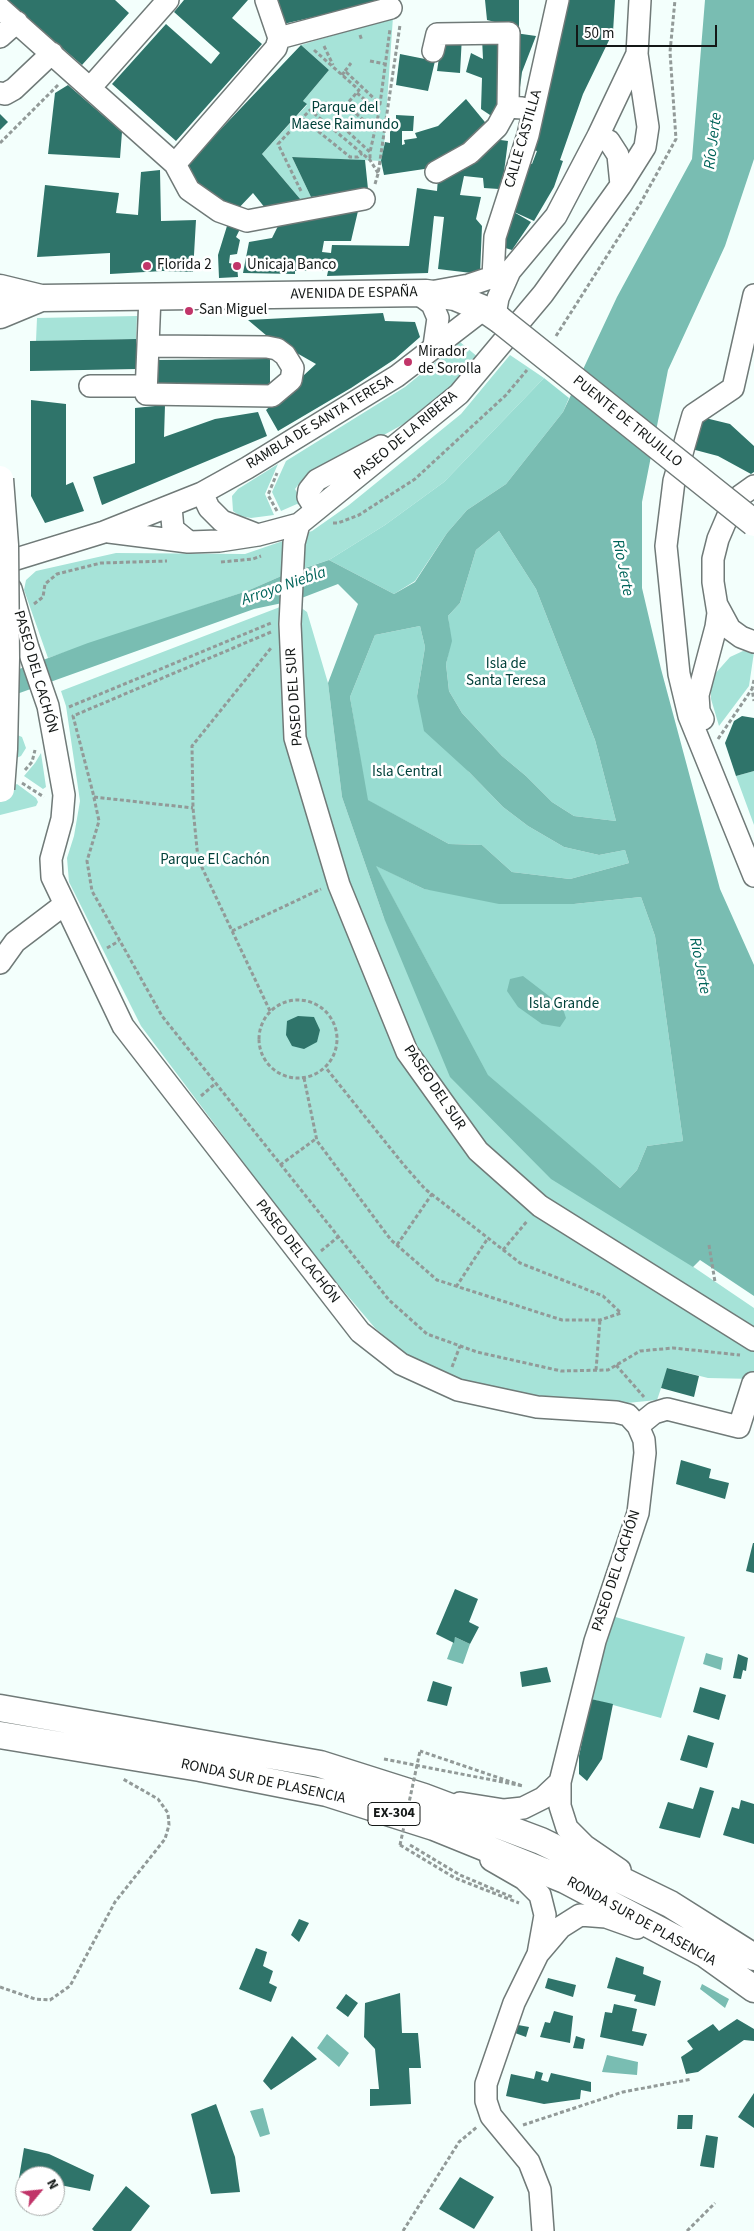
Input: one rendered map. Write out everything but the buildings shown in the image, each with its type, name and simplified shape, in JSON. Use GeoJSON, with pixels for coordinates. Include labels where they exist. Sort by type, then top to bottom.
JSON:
{"type":"FeatureCollection","features":[{"type":"Feature","properties":{"kind":"main road","name":"AVENIDA DE ESPAÑA"},"geometry":{"type":"LineString","coordinates":[[0,288],[41,298],[421,293],[455,297],[492,315]]}},
{"type":"Feature","properties":{"kind":"main road","name":"AVENIDA DE ESPAÑA"},"geometry":{"type":"LineString","coordinates":[[0,315],[41,298]]}},
{"type":"Feature","properties":{"kind":"main road","name":"PUENTE DE TRUJILLO"},"geometry":{"type":"LineString","coordinates":[[492,315],[754,523]]}},
{"type":"Feature","properties":{"kind":"main road"},"geometry":{"type":"LineString","coordinates":[[0,479],[5,545],[6,658],[4,749],[6,788]]}},
{"type":"Feature","properties":{"kind":"main road","name":"RONDA SUR DE PLASENCIA"},"geometry":{"type":"LineString","coordinates":[[0,1708],[320,1764],[424,1797],[541,1841],[670,1904],[754,1956]]}},
{"type":"Feature","properties":{"kind":"main road","name":"RONDA SUR DE PLASENCIA"},"geometry":{"type":"LineString","coordinates":[[0,1735],[200,1768],[328,1793],[434,1827],[565,1880],[705,1954],[754,1989]]}},
{"type":"Feature","properties":{"kind":"street"},"geometry":{"type":"LineString","coordinates":[[90,88],[168,0]]}},
{"type":"Feature","properties":{"kind":"street"},"geometry":{"type":"LineString","coordinates":[[175,164],[276,48],[278,38],[266,0]]}},
{"type":"Feature","properties":{"kind":"street","name":"CALLE CASTILLA"},"geometry":{"type":"LineString","coordinates":[[502,274],[494,237],[528,135],[558,0]]}},
{"type":"Feature","properties":{"kind":"street"},"geometry":{"type":"LineString","coordinates":[[621,185],[645,147],[648,127],[637,54],[640,0]]}},
{"type":"Feature","properties":{"kind":"street"},"geometry":{"type":"LineString","coordinates":[[0,8],[175,164],[189,190],[219,211],[247,221],[364,199]]}},
{"type":"Feature","properties":{"kind":"street"},"geometry":{"type":"LineString","coordinates":[[278,38],[392,18]]}},
{"type":"Feature","properties":{"kind":"street"},"geometry":{"type":"LineString","coordinates":[[0,37],[17,22]]}},
{"type":"Feature","properties":{"kind":"street"},"geometry":{"type":"LineString","coordinates":[[433,51],[437,34],[508,33],[508,107],[498,127],[470,153],[436,172]]}},
{"type":"Feature","properties":{"kind":"street"},"geometry":{"type":"LineString","coordinates":[[0,93],[4,94],[14,89],[52,53]]}},
{"type":"Feature","properties":{"kind":"street"},"geometry":{"type":"LineString","coordinates":[[421,293],[469,285],[502,274],[556,216],[598,136],[637,54]]}},
{"type":"Feature","properties":{"kind":"street"},"geometry":{"type":"LineString","coordinates":[[610,109],[626,104],[633,106],[648,127]]}},
{"type":"Feature","properties":{"kind":"street"},"geometry":{"type":"LineString","coordinates":[[508,107],[534,108]]}},
{"type":"Feature","properties":{"kind":"street"},"geometry":{"type":"LineString","coordinates":[[598,136],[609,142],[618,155],[621,185]]}},
{"type":"Feature","properties":{"kind":"street","name":"PASEO DE LA RIBERA"},"geometry":{"type":"LineString","coordinates":[[258,535],[295,542],[322,519],[419,426],[459,394],[543,294],[621,185]]}},
{"type":"Feature","properties":{"kind":"street"},"geometry":{"type":"LineString","coordinates":[[492,315],[496,310],[502,274]]}},
{"type":"Feature","properties":{"kind":"street"},"geometry":{"type":"LineString","coordinates":[[421,293],[432,304],[438,318],[434,346]]}},
{"type":"Feature","properties":{"kind":"street"},"geometry":{"type":"LineString","coordinates":[[754,295],[733,388],[694,415],[674,481],[666,546],[679,674],[689,716],[754,876]]}},
{"type":"Feature","properties":{"kind":"street"},"geometry":{"type":"LineString","coordinates":[[148,346],[277,348],[285,355],[293,368],[291,380],[272,396],[146,394],[150,296]]}},
{"type":"Feature","properties":{"kind":"street","name":"RAMBLA DE SANTA TERESA"},"geometry":{"type":"LineString","coordinates":[[2,564],[104,532],[171,507],[202,493],[247,468],[397,376],[434,346],[492,315]]}},
{"type":"Feature","properties":{"kind":"street"},"geometry":{"type":"LineString","coordinates":[[90,386],[146,386]]}},
{"type":"Feature","properties":{"kind":"street"},"geometry":{"type":"LineString","coordinates":[[754,486],[740,496],[730,512],[718,539],[713,559],[713,582],[717,604],[716,626],[698,695],[699,711],[754,850]]}},
{"type":"Feature","properties":{"kind":"street"},"geometry":{"type":"LineString","coordinates":[[202,493],[209,508],[222,521],[258,535]]}},
{"type":"Feature","properties":{"kind":"street"},"geometry":{"type":"LineString","coordinates":[[171,507],[172,529],[188,542]]}},
{"type":"Feature","properties":{"kind":"street","name":"RAMBLA DE SANTA TERESA"},"geometry":{"type":"LineString","coordinates":[[104,532],[188,542],[220,541],[258,535]]}},
{"type":"Feature","properties":{"kind":"street","name":"PASEO DEL SUR"},"geometry":{"type":"LineString","coordinates":[[295,542],[291,620],[295,738],[338,881],[407,1052],[478,1151],[540,1206],[750,1348]]}},
{"type":"Feature","properties":{"kind":"street","name":"PASEO DEL CACHÓN"},"geometry":{"type":"LineString","coordinates":[[2,564],[28,648],[64,795],[62,819],[51,859],[52,877],[123,1026],[360,1332],[401,1364],[458,1390],[538,1408],[616,1412],[628,1415],[638,1426],[644,1440],[645,1453],[638,1513],[595,1641],[560,1782],[560,1806],[567,1828],[585,1846],[670,1904]]}},
{"type":"Feature","properties":{"kind":"street"},"geometry":{"type":"LineString","coordinates":[[717,604],[730,629],[741,637],[754,642]]}},
{"type":"Feature","properties":{"kind":"street"},"geometry":{"type":"LineString","coordinates":[[707,659],[727,642],[730,636],[730,629]]}},
{"type":"Feature","properties":{"kind":"street"},"geometry":{"type":"LineString","coordinates":[[0,963],[15,942],[65,904]]}},
{"type":"Feature","properties":{"kind":"street"},"geometry":{"type":"LineString","coordinates":[[638,1426],[657,1412],[667,1409],[739,1427],[753,1383]]}},
{"type":"Feature","properties":{"kind":"street"},"geometry":{"type":"LineString","coordinates":[[424,1797],[504,1810],[523,1808],[543,1798],[560,1782]]}},
{"type":"Feature","properties":{"kind":"street"},"geometry":{"type":"LineString","coordinates":[[434,1827],[524,1879],[540,1895],[545,1916],[538,1954]]}},
{"type":"Feature","properties":{"kind":"street"},"geometry":{"type":"LineString","coordinates":[[544,2231],[540,2190],[529,2162],[497,2124],[486,2101],[486,2084],[514,2003],[538,1954],[561,1927],[580,1916],[606,1917],[705,1954]]}},
{"type":"Feature","properties":{"kind":"path"},"geometry":{"type":"LineString","coordinates":[[345,71],[380,104],[392,18],[400,22],[378,174],[375,183],[364,199]]}},
{"type":"Feature","properties":{"kind":"path"},"geometry":{"type":"LineString","coordinates":[[370,62],[386,64]]}},
{"type":"Feature","properties":{"kind":"path"},"geometry":{"type":"LineString","coordinates":[[342,75],[351,63]]}},
{"type":"Feature","properties":{"kind":"path"},"geometry":{"type":"LineString","coordinates":[[334,68],[360,90],[334,119],[370,152]]}},
{"type":"Feature","properties":{"kind":"path"},"geometry":{"type":"LineString","coordinates":[[0,143],[72,71]]}},
{"type":"Feature","properties":{"kind":"path"},"geometry":{"type":"LineString","coordinates":[[357,93],[379,112],[370,160]]}},
{"type":"Feature","properties":{"kind":"path"},"geometry":{"type":"LineString","coordinates":[[346,105],[375,130]]}},
{"type":"Feature","properties":{"kind":"path"},"geometry":{"type":"LineString","coordinates":[[305,199],[278,144],[310,110],[370,160],[378,174]]}},
{"type":"Feature","properties":{"kind":"path"},"geometry":{"type":"LineString","coordinates":[[302,118],[350,157],[358,157],[362,153]]}},
{"type":"Feature","properties":{"kind":"path"},"geometry":{"type":"LineString","coordinates":[[214,562],[253,559],[295,542],[292,511],[280,517],[268,494],[280,468]]}},
{"type":"Feature","properties":{"kind":"path"},"geometry":{"type":"LineString","coordinates":[[322,519],[338,523]]}},
{"type":"Feature","properties":{"kind":"path"},"geometry":{"type":"LineString","coordinates":[[18,613],[37,603],[43,597],[45,584],[57,574],[101,563],[176,561]]}},
{"type":"Feature","properties":{"kind":"path"},"geometry":{"type":"LineString","coordinates":[[22,774],[32,762],[46,720],[61,715],[71,705],[291,620]]}},
{"type":"Feature","properties":{"kind":"path"},"geometry":{"type":"LineString","coordinates":[[291,620],[73,716],[99,821],[87,861],[92,891],[162,1016],[388,1300],[427,1334],[477,1352],[561,1371],[608,1370],[640,1351],[673,1348],[750,1348]]}},
{"type":"Feature","properties":{"kind":"path"},"geometry":{"type":"LineString","coordinates":[[270,1011],[198,859],[193,808],[192,746],[291,620]]}},
{"type":"Feature","properties":{"kind":"path"},"geometry":{"type":"LineString","coordinates":[[714,745],[752,689],[754,680]]}},
{"type":"Feature","properties":{"kind":"path"},"geometry":{"type":"LineString","coordinates":[[752,689],[754,701]]}},
{"type":"Feature","properties":{"kind":"path"},"geometry":{"type":"LineString","coordinates":[[6,788],[45,797]]}},
{"type":"Feature","properties":{"kind":"path"},"geometry":{"type":"LineString","coordinates":[[94,797],[193,808]]}},
{"type":"Feature","properties":{"kind":"path"},"geometry":{"type":"LineString","coordinates":[[232,931],[338,881]]}},
{"type":"Feature","properties":{"kind":"path"},"geometry":{"type":"LineString","coordinates":[[300,999],[314,1002],[327,1012],[335,1024],[338,1035],[337,1048],[326,1068],[304,1078],[287,1077],[267,1063],[261,1052],[259,1039],[262,1024],[270,1011],[283,1002],[300,999]]}},
{"type":"Feature","properties":{"kind":"path"},"geometry":{"type":"LineString","coordinates":[[304,1078],[317,1138],[385,1233],[396,1245],[437,1280],[562,1320],[600,1320],[621,1312],[603,1296],[520,1263],[432,1194],[403,1164],[326,1068]]}},
{"type":"Feature","properties":{"kind":"path"},"geometry":{"type":"LineString","coordinates":[[280,1165],[317,1138]]}},
{"type":"Feature","properties":{"kind":"path"},"geometry":{"type":"LineString","coordinates":[[396,1245],[432,1194]]}},
{"type":"Feature","properties":{"kind":"path"},"geometry":{"type":"LineString","coordinates":[[503,1250],[540,1206]]}},
{"type":"Feature","properties":{"kind":"path"},"geometry":{"type":"LineString","coordinates":[[456,1287],[488,1238]]}},
{"type":"Feature","properties":{"kind":"path"},"geometry":{"type":"LineString","coordinates":[[709,1245],[715,1282]]}},
{"type":"Feature","properties":{"kind":"path"},"geometry":{"type":"LineString","coordinates":[[596,1370],[600,1320]]}},
{"type":"Feature","properties":{"kind":"path"},"geometry":{"type":"LineString","coordinates":[[616,1365],[657,1412]]}},
{"type":"Feature","properties":{"kind":"path"},"geometry":{"type":"LineString","coordinates":[[379,1758],[523,1786],[420,1752],[400,1844],[455,1878],[519,1904],[519,1900],[460,1874],[410,1845]]}},
{"type":"Feature","properties":{"kind":"path"},"geometry":{"type":"LineString","coordinates":[[0,1987],[35,1999],[50,2000],[70,1986],[115,1902],[165,1839],[169,1825],[168,1813],[158,1799],[113,1774],[108,1766],[108,1753]]}},
{"type":"Feature","properties":{"kind":"path"},"geometry":{"type":"LineString","coordinates":[[398,1831],[407,1834]]}},
{"type":"Feature","properties":{"kind":"path"},"geometry":{"type":"LineString","coordinates":[[403,2231],[459,2142],[497,2124],[623,2092],[692,2079]]}},
{"type":"Feature","properties":{"kind":"path"},"geometry":{"type":"LineString","coordinates":[[687,2231],[716,2203]]}},
{"type":"Feature","properties":{"kind":"green space","name":"Parque del Maese Raimundo"},"geometry":{"type":"Polygon","coordinates":[[[393,17],[383,161],[292,157],[311,197],[301,200],[262,154],[307,105],[303,101],[329,70],[301,45],[393,17]]]}},
{"type":"Feature","properties":{"kind":"green space"},"geometry":{"type":"Polygon","coordinates":[[[137,316],[136,339],[36,341],[37,318],[137,316]]]}},
{"type":"Feature","properties":{"kind":"green space"},"geometry":{"type":"Polygon","coordinates":[[[460,342],[479,358],[449,390],[418,416],[301,481],[295,489],[305,507],[297,504],[281,511],[272,492],[286,461],[405,387],[460,342]]]}},
{"type":"Feature","properties":{"kind":"green space"},"geometry":{"type":"Polygon","coordinates":[[[510,355],[544,378],[444,482],[385,525],[329,560],[286,574],[247,591],[48,658],[24,590],[26,580],[36,571],[116,553],[245,554],[312,531],[349,505],[461,414],[510,355]]]}},
{"type":"Feature","properties":{"kind":"green space"},"geometry":{"type":"Polygon","coordinates":[[[544,378],[569,398],[563,412],[506,484],[467,510],[447,533],[415,581],[394,594],[329,560],[385,525],[444,482],[544,378]]]}},
{"type":"Feature","properties":{"kind":"green space"},"geometry":{"type":"Polygon","coordinates":[[[278,464],[265,494],[274,515],[251,518],[240,516],[233,511],[232,496],[238,489],[278,464]]]}},
{"type":"Feature","properties":{"kind":"green space","name":"Isla de Santa Teresa"},"geometry":{"type":"Polygon","coordinates":[[[499,531],[536,589],[595,740],[616,821],[574,816],[552,802],[526,776],[502,756],[462,713],[449,691],[446,664],[451,641],[448,616],[460,603],[476,550],[499,531]]]}},
{"type":"Feature","properties":{"kind":"green space","name":"Parque El Cachón"},"geometry":{"type":"Polygon","coordinates":[[[293,602],[307,612],[328,683],[342,797],[384,918],[667,1249],[754,1308],[754,1379],[708,1378],[668,1368],[657,1400],[617,1404],[511,1393],[454,1380],[413,1360],[375,1328],[309,1250],[141,1026],[69,882],[67,858],[74,836],[80,801],[66,706],[61,691],[293,602]]]}},
{"type":"Feature","properties":{"kind":"green space","name":"Isla Central"},"geometry":{"type":"Polygon","coordinates":[[[420,626],[425,647],[417,696],[469,772],[503,807],[528,826],[564,847],[599,855],[625,850],[629,863],[570,879],[512,872],[482,845],[449,844],[367,800],[350,697],[375,635],[420,626]]]}},
{"type":"Feature","properties":{"kind":"green space"},"geometry":{"type":"Polygon","coordinates":[[[743,651],[754,652],[749,686],[719,726],[711,699],[711,686],[714,675],[730,657],[743,651]]]}},
{"type":"Feature","properties":{"kind":"green space"},"geometry":{"type":"Polygon","coordinates":[[[15,734],[22,737],[26,748],[21,756],[14,759],[15,734]]]}},
{"type":"Feature","properties":{"kind":"green space"},"geometry":{"type":"Polygon","coordinates":[[[41,753],[46,787],[43,789],[24,776],[41,753]]]}},
{"type":"Feature","properties":{"kind":"green space"},"geometry":{"type":"Polygon","coordinates":[[[754,771],[754,825],[736,776],[754,771]]]}},
{"type":"Feature","properties":{"kind":"green space"},"geometry":{"type":"Polygon","coordinates":[[[17,784],[36,798],[38,802],[36,806],[0,815],[0,792],[17,784]]]}},
{"type":"Feature","properties":{"kind":"green space","name":"Isla Grande"},"geometry":{"type":"Polygon","coordinates":[[[375,865],[424,889],[574,904],[641,897],[655,936],[683,1141],[647,1146],[637,1170],[620,1188],[488,1075],[375,865]]]}},
{"type":"Feature","properties":{"kind":"green space"},"geometry":{"type":"Polygon","coordinates":[[[612,1616],[685,1637],[661,1718],[591,1699],[612,1616]]]}},
{"type":"Feature","properties":{"kind":"water","name":"Río Jerte"},"geometry":{"type":"Polygon","coordinates":[[[705,0],[754,0],[754,159],[725,246],[668,370],[642,502],[642,588],[661,669],[720,889],[754,965],[754,1296],[700,1260],[693,1267],[551,1179],[450,1077],[384,918],[342,797],[328,683],[358,604],[338,584],[299,599],[299,570],[329,560],[394,594],[415,582],[447,533],[467,510],[506,484],[563,412],[617,297],[692,159],[705,0]],[[499,531],[476,550],[460,603],[448,616],[452,641],[446,664],[449,691],[462,713],[502,756],[526,776],[552,802],[574,816],[616,821],[595,740],[536,589],[499,531]],[[420,626],[375,635],[350,697],[368,800],[449,844],[482,845],[512,872],[570,879],[629,863],[625,850],[599,855],[564,847],[528,826],[503,807],[469,772],[424,731],[417,696],[425,647],[420,626]],[[376,866],[488,1075],[620,1188],[637,1170],[647,1146],[683,1141],[655,936],[641,897],[574,904],[499,904],[424,889],[376,866]]]}},
{"type":"Feature","properties":{"kind":"water","name":"Arroyo Niebla"},"geometry":{"type":"Polygon","coordinates":[[[286,574],[287,602],[254,609],[0,700],[14,671],[88,643],[247,591],[286,574]]]}},
{"type":"Feature","properties":{"kind":"water"},"geometry":{"type":"Polygon","coordinates":[[[523,976],[562,1006],[566,1018],[560,1027],[542,1024],[518,1007],[507,991],[510,979],[523,976]]]}},
{"type":"Feature","properties":{"kind":"water"},"geometry":{"type":"Polygon","coordinates":[[[455,1637],[470,1644],[463,1664],[447,1659],[455,1637]]]}},
{"type":"Feature","properties":{"kind":"water"},"geometry":{"type":"Polygon","coordinates":[[[706,1653],[723,1658],[721,1670],[703,1664],[706,1653]]]}},
{"type":"Feature","properties":{"kind":"water"},"geometry":{"type":"Polygon","coordinates":[[[702,1984],[729,1999],[725,2008],[700,1989],[702,1984]]]}},
{"type":"Feature","properties":{"kind":"water"},"geometry":{"type":"Polygon","coordinates":[[[327,2034],[349,2053],[339,2067],[317,2048],[327,2034]]]}},
{"type":"Feature","properties":{"kind":"water"},"geometry":{"type":"Polygon","coordinates":[[[607,2055],[638,2062],[637,2075],[602,2072],[607,2055]]]}},
{"type":"Feature","properties":{"kind":"water"},"geometry":{"type":"Polygon","coordinates":[[[263,2108],[270,2134],[260,2137],[250,2111],[263,2108]]]}},
{"type":"Feature","properties":{"kind":"place","name":"Florida 2"},"geometry":{"type":"Point","coordinates":[147,266]}},
{"type":"Feature","properties":{"kind":"place","name":"Unicaja Banco"},"geometry":{"type":"Point","coordinates":[237,266]}},
{"type":"Feature","properties":{"kind":"place","name":"San Miguel"},"geometry":{"type":"Point","coordinates":[189,311]}},
{"type":"Feature","properties":{"kind":"place","name":"Mirador de Sorolla"},"geometry":{"type":"Point","coordinates":[408,362]}}]}
